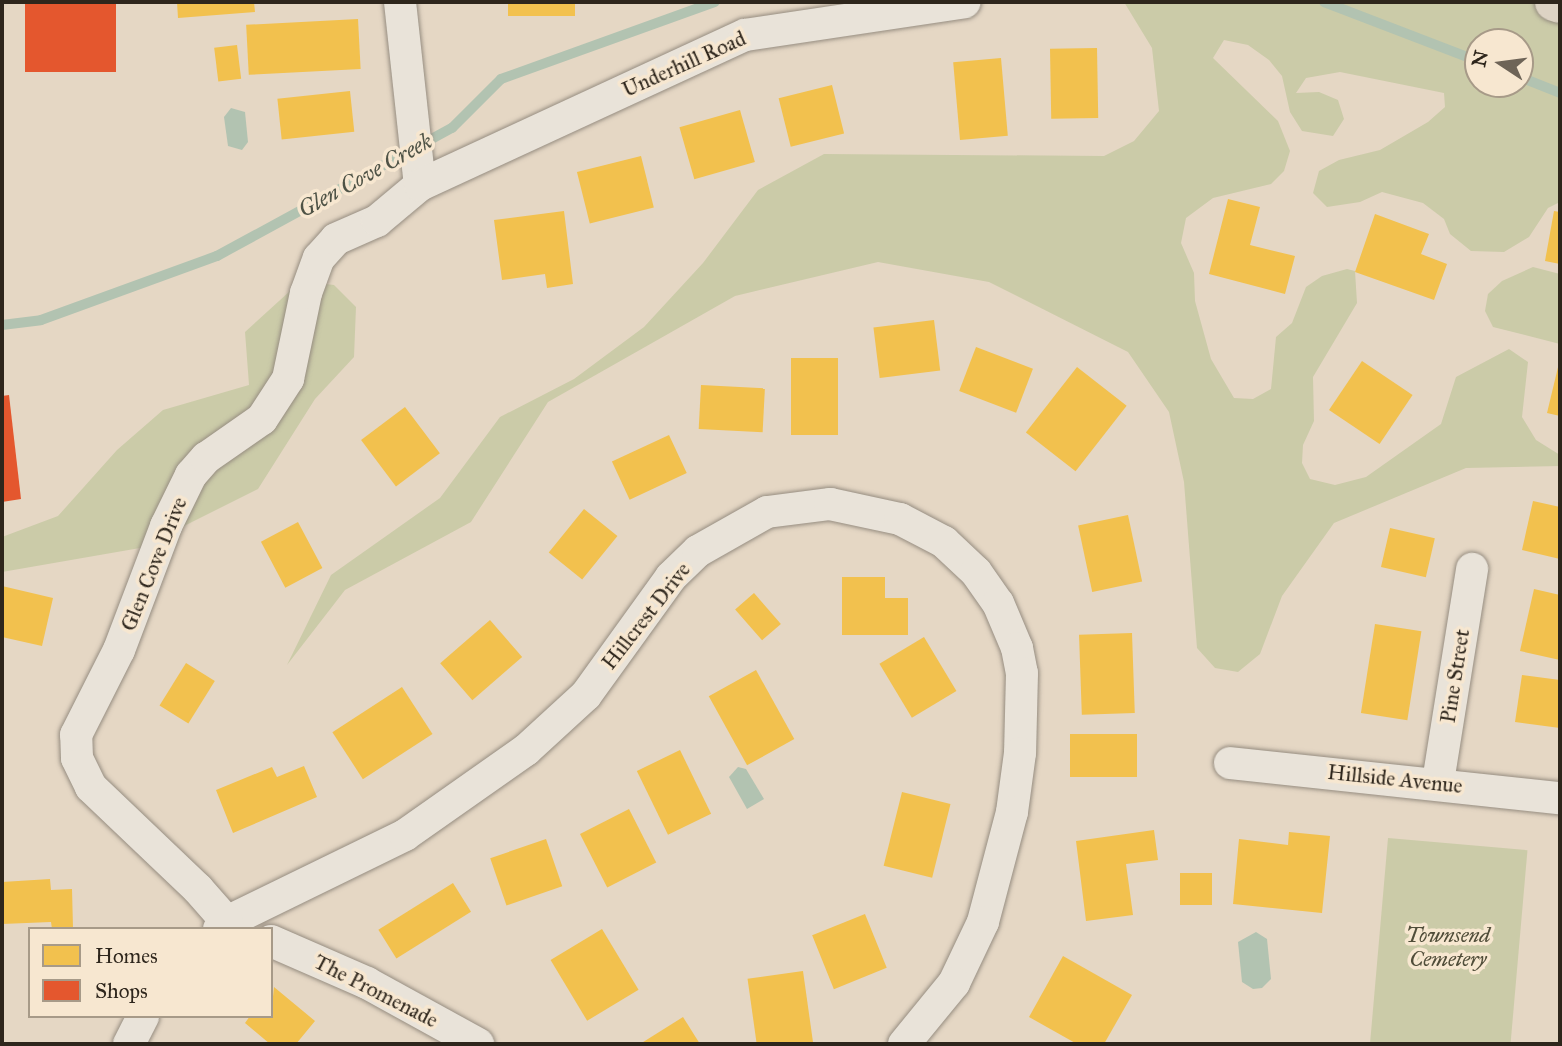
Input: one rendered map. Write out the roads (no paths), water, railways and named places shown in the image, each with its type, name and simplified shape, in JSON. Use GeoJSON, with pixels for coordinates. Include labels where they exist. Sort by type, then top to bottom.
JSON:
{"type":"FeatureCollection","features":[{"type":"Feature","properties":{"kind":"main road"},"geometry":{"type":"LineString","coordinates":[[1554,2],[1560,4]]}},
{"type":"Feature","properties":{"kind":"street"},"geometry":{"type":"LineString","coordinates":[[400,2],[419,177]]}},
{"type":"Feature","properties":{"kind":"street","name":"Underhill Road"},"geometry":{"type":"LineString","coordinates":[[419,177],[745,35],[965,2]]}},
{"type":"Feature","properties":{"kind":"street","name":"Glen Cove Drive"},"geometry":{"type":"LineString","coordinates":[[229,926],[91,788],[77,758],[76,735],[120,650],[166,526],[191,475],[206,458],[262,419],[283,389],[319,258],[336,239],[377,221],[419,177]]}},
{"type":"Feature","properties":{"kind":"street","name":"Hillcrest Drive"},"geometry":{"type":"LineString","coordinates":[[229,926],[405,835],[526,750],[586,695],[671,577],[698,551],[767,512],[830,504],[900,519],[944,542],[976,572],[998,603],[1017,648],[1022,673],[1020,753],[1012,812],[983,922],[954,983],[904,1044]]}},
{"type":"Feature","properties":{"kind":"street","name":"Pine Street"},"geometry":{"type":"LineString","coordinates":[[1438,782],[1472,569]]}},
{"type":"Feature","properties":{"kind":"street","name":"Hillside Avenue"},"geometry":{"type":"LineString","coordinates":[[1230,763],[1438,782],[1560,798]]}},
{"type":"Feature","properties":{"kind":"street","name":"The Promenade"},"geometry":{"type":"LineString","coordinates":[[273,942],[367,983],[478,1044]]}},
{"type":"Feature","properties":{"kind":"street"},"geometry":{"type":"LineString","coordinates":[[129,1044],[142,1018]]}},
{"type":"Feature","properties":{"kind":"waterway","name":"Glen Cove Creek"},"geometry":{"type":"LineString","coordinates":[[2,325],[41,320],[217,256],[452,128],[501,79],[715,2]]}},
{"type":"Feature","properties":{"kind":"waterway","name":"Glen Cove Creek"},"geometry":{"type":"LineString","coordinates":[[1324,2],[1464,56]]}},
{"type":"Feature","properties":{"kind":"waterway","name":"Glen Cove Creek"},"geometry":{"type":"LineString","coordinates":[[1534,83],[1560,93]]}},
{"type":"Feature","properties":{"kind":"park label","name":"Townsend Cemetery"},"geometry":{"type":"Point","coordinates":[1448,947]}}]}
